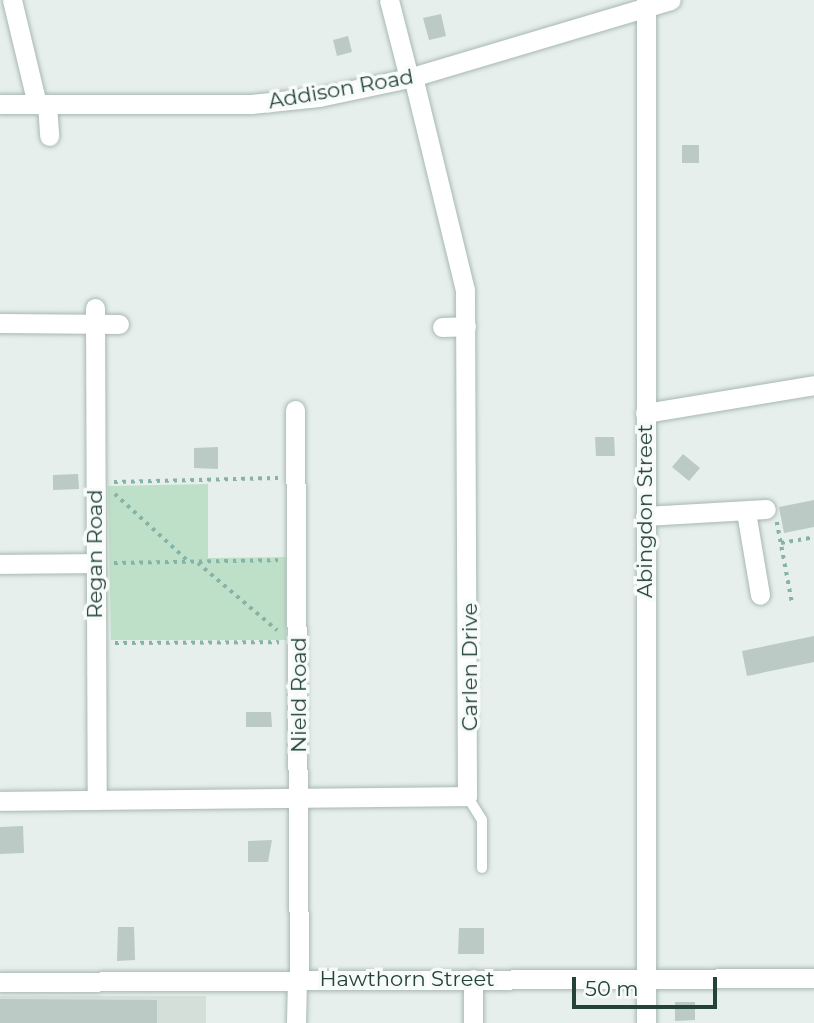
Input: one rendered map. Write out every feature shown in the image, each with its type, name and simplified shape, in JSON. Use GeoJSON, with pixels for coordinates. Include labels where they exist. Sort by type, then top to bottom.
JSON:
{"type":"FeatureCollection","features":[{"type":"Feature","properties":{"kind":"street"},"geometry":{"type":"LineString","coordinates":[[12,0],[49,136]]}},
{"type":"Feature","properties":{"kind":"street","name":"Carlen Drive"},"geometry":{"type":"LineString","coordinates":[[388,0],[411,77],[465,290],[467,796]]}},
{"type":"Feature","properties":{"kind":"street","name":"Addison Road"},"geometry":{"type":"LineString","coordinates":[[0,104],[287,102],[411,77],[646,4],[671,0]]}},
{"type":"Feature","properties":{"kind":"street","name":"Abingdon Street"},"geometry":{"type":"LineString","coordinates":[[646,4],[646,1023]]}},
{"type":"Feature","properties":{"kind":"street"},"geometry":{"type":"LineString","coordinates":[[0,323],[95,316],[119,324]]}},
{"type":"Feature","properties":{"kind":"street","name":"Regan Road"},"geometry":{"type":"LineString","coordinates":[[95,316],[97,800]]}},
{"type":"Feature","properties":{"kind":"street"},"geometry":{"type":"LineString","coordinates":[[442,327],[466,326]]}},
{"type":"Feature","properties":{"kind":"street"},"geometry":{"type":"LineString","coordinates":[[645,413],[814,385]]}},
{"type":"Feature","properties":{"kind":"street","name":"Nield Road"},"geometry":{"type":"LineString","coordinates":[[295,410],[299,560],[296,1023]]}},
{"type":"Feature","properties":{"kind":"street"},"geometry":{"type":"LineString","coordinates":[[746,512],[760,595]]}},
{"type":"Feature","properties":{"kind":"street"},"geometry":{"type":"LineString","coordinates":[[645,516],[746,512],[771,514]]}},
{"type":"Feature","properties":{"kind":"street"},"geometry":{"type":"LineString","coordinates":[[0,564],[95,563]]}},
{"type":"Feature","properties":{"kind":"street"},"geometry":{"type":"LineString","coordinates":[[0,801],[299,802],[467,796]]}},
{"type":"Feature","properties":{"kind":"street","name":"Hawthorn Street"},"geometry":{"type":"LineString","coordinates":[[0,982],[646,979],[813,975]]}},
{"type":"Feature","properties":{"kind":"street"},"geometry":{"type":"LineString","coordinates":[[473,979],[473,1023]]}},
{"type":"Feature","properties":{"kind":"lane"},"geometry":{"type":"LineString","coordinates":[[467,796],[482,820],[482,868]]}},
{"type":"Feature","properties":{"kind":"path"},"geometry":{"type":"LineString","coordinates":[[188,561],[102,482],[297,478]]}},
{"type":"Feature","properties":{"kind":"path"},"geometry":{"type":"LineString","coordinates":[[771,514],[781,543],[792,602]]}},
{"type":"Feature","properties":{"kind":"path"},"geometry":{"type":"LineString","coordinates":[[781,543],[814,537]]}},
{"type":"Feature","properties":{"kind":"path"},"geometry":{"type":"LineString","coordinates":[[95,563],[299,560]]}},
{"type":"Feature","properties":{"kind":"path"},"geometry":{"type":"LineString","coordinates":[[96,643],[290,641],[197,561]]}},
{"type":"Feature","properties":{"kind":"shaded area"},"geometry":{"type":"Polygon","coordinates":[[[0,996],[206,996],[206,1023],[0,1023],[0,996]]]}},
{"type":"Feature","properties":{"kind":"green space"},"geometry":{"type":"Polygon","coordinates":[[[208,484],[208,558],[286,557],[286,640],[111,640],[108,486],[208,484]]]}},
{"type":"Feature","properties":{"kind":"building"},"geometry":{"type":"Polygon","coordinates":[[[441,14],[446,36],[429,40],[423,18],[441,14]]]}},
{"type":"Feature","properties":{"kind":"building"},"geometry":{"type":"Polygon","coordinates":[[[348,36],[352,52],[337,56],[333,40],[348,36]]]}},
{"type":"Feature","properties":{"kind":"building"},"geometry":{"type":"Polygon","coordinates":[[[682,145],[699,145],[699,163],[682,163],[682,145]]]}},
{"type":"Feature","properties":{"kind":"building"},"geometry":{"type":"Polygon","coordinates":[[[595,437],[614,437],[615,456],[596,456],[595,437]]]}},
{"type":"Feature","properties":{"kind":"building"},"geometry":{"type":"Polygon","coordinates":[[[218,447],[218,469],[194,468],[194,448],[218,447]]]}},
{"type":"Feature","properties":{"kind":"building"},"geometry":{"type":"Polygon","coordinates":[[[683,454],[700,468],[689,481],[672,467],[683,454]]]}},
{"type":"Feature","properties":{"kind":"building"},"geometry":{"type":"Polygon","coordinates":[[[78,474],[79,489],[53,490],[53,475],[78,474]]]}},
{"type":"Feature","properties":{"kind":"building"},"geometry":{"type":"Polygon","coordinates":[[[814,500],[814,527],[784,533],[779,507],[814,500]]]}},
{"type":"Feature","properties":{"kind":"building"},"geometry":{"type":"Polygon","coordinates":[[[814,636],[814,662],[747,676],[742,651],[814,636]]]}},
{"type":"Feature","properties":{"kind":"building"},"geometry":{"type":"Polygon","coordinates":[[[246,712],[271,712],[272,727],[246,727],[246,712]]]}},
{"type":"Feature","properties":{"kind":"building"},"geometry":{"type":"Polygon","coordinates":[[[23,826],[24,853],[0,854],[0,827],[23,826]]]}},
{"type":"Feature","properties":{"kind":"building"},"geometry":{"type":"Polygon","coordinates":[[[272,840],[268,862],[248,862],[248,841],[272,840]]]}},
{"type":"Feature","properties":{"kind":"building"},"geometry":{"type":"Polygon","coordinates":[[[118,927],[134,927],[135,960],[117,961],[118,927]]]}},
{"type":"Feature","properties":{"kind":"building"},"geometry":{"type":"Polygon","coordinates":[[[459,928],[484,928],[484,954],[458,954],[459,928]]]}},
{"type":"Feature","properties":{"kind":"building"},"geometry":{"type":"Polygon","coordinates":[[[0,999],[157,1000],[157,1023],[0,1023],[0,999]]]}},
{"type":"Feature","properties":{"kind":"building"},"geometry":{"type":"Polygon","coordinates":[[[675,1002],[695,1002],[695,1020],[675,1021],[675,1002]]]}}]}
